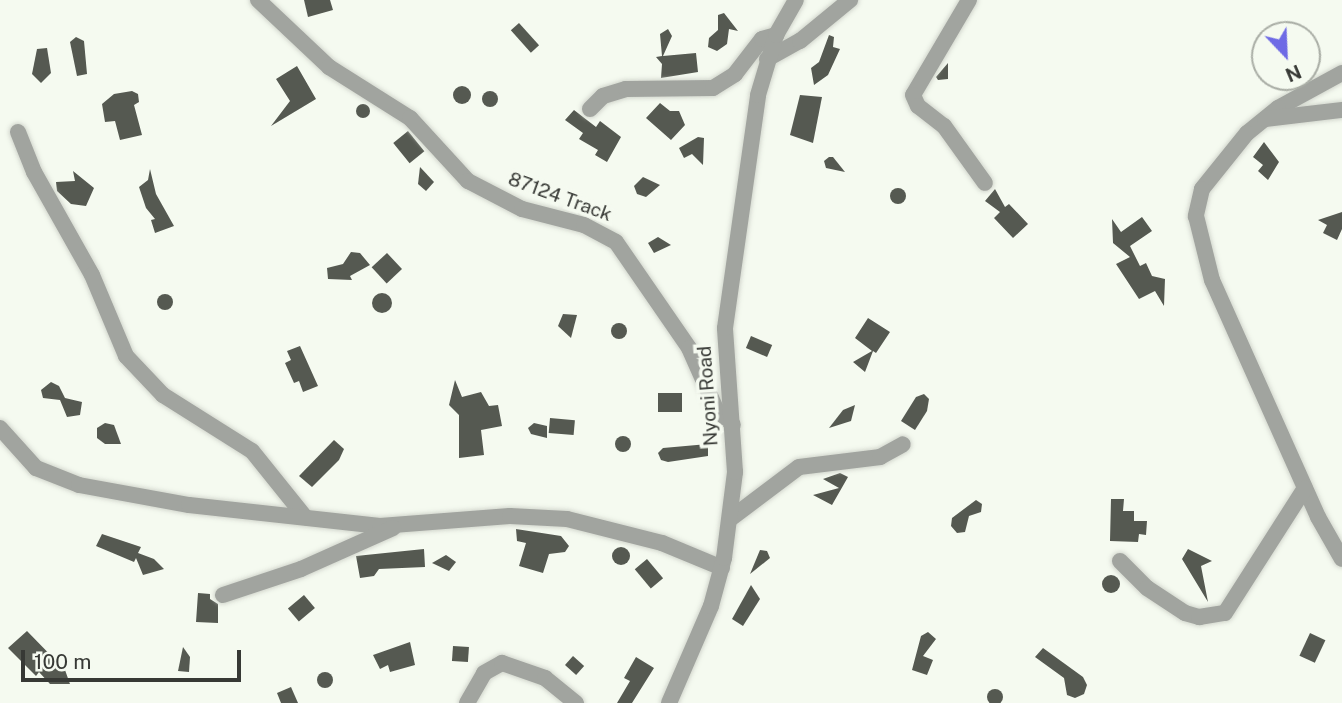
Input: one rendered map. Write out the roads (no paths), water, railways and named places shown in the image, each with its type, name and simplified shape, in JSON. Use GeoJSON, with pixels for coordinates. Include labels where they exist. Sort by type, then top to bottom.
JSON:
{"type":"FeatureCollection","features":[{"type":"Feature","properties":{"kind":"street","name":"87124 Track"},"geometry":{"type":"LineString","coordinates":[[258,0],[329,67],[410,118],[468,181],[522,209],[584,225],[616,242],[689,348],[716,409],[733,425]]}},
{"type":"Feature","properties":{"kind":"street","name":"Nyoni Road"},"geometry":{"type":"LineString","coordinates":[[668,703],[711,606],[722,568],[735,472],[725,328],[747,159],[767,59],[776,35],[796,0]]}},
{"type":"Feature","properties":{"kind":"street"},"geometry":{"type":"LineString","coordinates":[[767,59],[800,41],[850,0]]}},
{"type":"Feature","properties":{"kind":"street"},"geometry":{"type":"LineString","coordinates":[[969,0],[913,95],[918,106],[951,135],[985,183]]}},
{"type":"Feature","properties":{"kind":"street"},"geometry":{"type":"LineString","coordinates":[[590,108],[603,96],[626,89],[713,89],[735,74],[762,39],[776,35]]}},
{"type":"Feature","properties":{"kind":"street"},"geometry":{"type":"LineString","coordinates":[[1342,73],[1262,119],[1220,162],[1202,189],[1196,216],[1198,236],[1212,280],[1306,488],[1342,559]]}},
{"type":"Feature","properties":{"kind":"street"},"geometry":{"type":"LineString","coordinates":[[1262,119],[1342,110]]}},
{"type":"Feature","properties":{"kind":"street"},"geometry":{"type":"LineString","coordinates":[[18,132],[33,172],[97,284],[116,341],[136,370],[183,410],[252,451],[305,517]]}},
{"type":"Feature","properties":{"kind":"street"},"geometry":{"type":"LineString","coordinates":[[0,428],[23,457],[48,476],[189,505],[395,527],[510,516],[567,519],[662,543],[722,568]]}},
{"type":"Feature","properties":{"kind":"street"},"geometry":{"type":"LineString","coordinates":[[730,519],[799,467],[880,457],[902,444]]}},
{"type":"Feature","properties":{"kind":"street"},"geometry":{"type":"LineString","coordinates":[[1120,561],[1147,588],[1185,612],[1199,617],[1225,613],[1306,488]]}},
{"type":"Feature","properties":{"kind":"street"},"geometry":{"type":"LineString","coordinates":[[223,595],[301,569],[395,527]]}},
{"type":"Feature","properties":{"kind":"street"},"geometry":{"type":"LineString","coordinates":[[467,703],[484,673],[502,663],[545,678],[576,703]]}}]}
